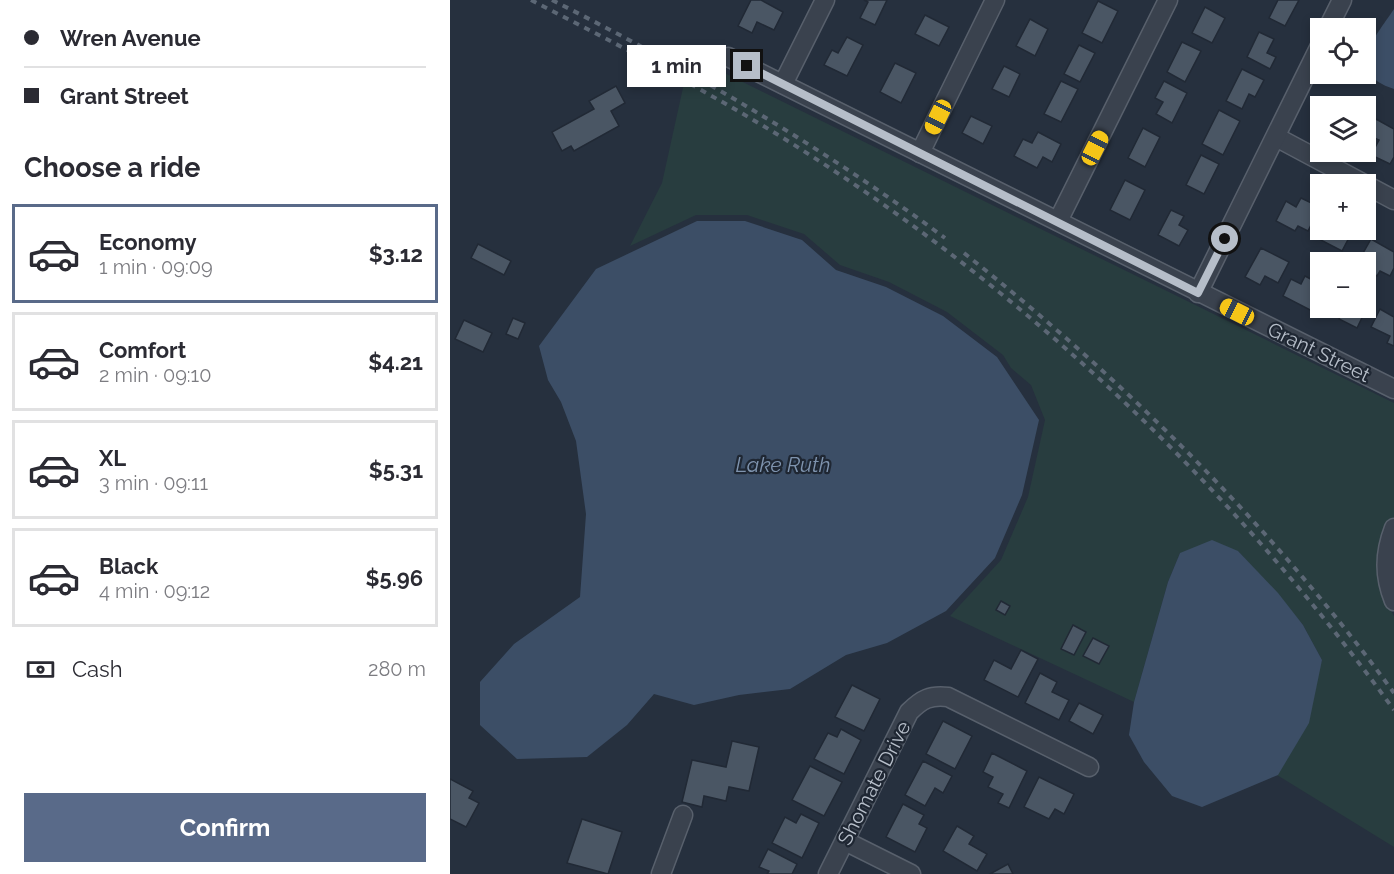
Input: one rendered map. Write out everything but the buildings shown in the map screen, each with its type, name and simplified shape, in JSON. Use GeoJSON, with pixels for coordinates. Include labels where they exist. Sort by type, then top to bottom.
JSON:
{"type":"FeatureCollection","features":[{"type":"Feature","properties":{"kind":"street"},"geometry":{"type":"LineString","coordinates":[[783,84],[825,0]]}},
{"type":"Feature","properties":{"kind":"street"},"geometry":{"type":"LineString","coordinates":[[920,153],[995,0]]}},
{"type":"Feature","properties":{"kind":"street"},"geometry":{"type":"LineString","coordinates":[[1058,221],[1168,0]]}},
{"type":"Feature","properties":{"kind":"street"},"geometry":{"type":"LineString","coordinates":[[1334,18],[1342,0]]}},
{"type":"Feature","properties":{"kind":"street","name":"Grant Street"},"geometry":{"type":"LineString","coordinates":[[728,57],[1394,389]]}},
{"type":"Feature","properties":{"kind":"street"},"geometry":{"type":"LineString","coordinates":[[1198,293],[1310,67]]}},
{"type":"Feature","properties":{"kind":"street"},"geometry":{"type":"LineString","coordinates":[[1276,137],[1394,200]]}},
{"type":"Feature","properties":{"kind":"street"},"geometry":{"type":"LineString","coordinates":[[1394,528],[1385,564],[1387,584],[1394,601]]}},
{"type":"Feature","properties":{"kind":"street","name":"Shomate Drive"},"geometry":{"type":"LineString","coordinates":[[828,874],[909,712],[921,700],[934,696],[948,697],[1089,767]]}},
{"type":"Feature","properties":{"kind":"street"},"geometry":{"type":"LineString","coordinates":[[661,874],[682,814]]}},
{"type":"Feature","properties":{"kind":"street"},"geometry":{"type":"LineString","coordinates":[[844,841],[911,874]]}},
{"type":"Feature","properties":{"kind":"green space"},"geometry":{"type":"Polygon","coordinates":[[[690,56],[1394,403],[1394,533],[1383,531],[1380,575],[1384,595],[1394,616],[1394,847],[1277,775],[1322,660],[1303,625],[1238,551],[1180,553],[1168,582],[1134,702],[950,616],[1001,560],[1028,497],[1045,420],[1031,385],[1011,368],[1003,355],[947,312],[889,282],[840,265],[804,234],[747,215],[696,215],[630,246],[662,183],[690,56]]]}},
{"type":"Feature","properties":{"kind":"water"},"geometry":{"type":"Polygon","coordinates":[[[1394,9],[1394,89],[1376,79],[1376,36],[1394,9]]]}},
{"type":"Feature","properties":{"kind":"water","name":"Lake Ruth"},"geometry":{"type":"Polygon","coordinates":[[[697,221],[745,221],[802,240],[836,270],[886,287],[943,316],[997,357],[1039,420],[1022,495],[995,558],[946,611],[887,643],[846,655],[790,689],[739,695],[694,705],[654,694],[627,725],[587,757],[517,759],[480,725],[480,682],[514,644],[580,597],[586,514],[576,441],[561,402],[548,380],[539,346],[596,269],[697,221]]]}},
{"type":"Feature","properties":{"kind":"water"},"geometry":{"type":"Polygon","coordinates":[[[1212,540],[1238,551],[1278,593],[1303,625],[1322,660],[1309,723],[1278,775],[1202,807],[1172,796],[1144,762],[1129,735],[1134,702],[1168,582],[1180,553],[1212,540]]]}},
{"type":"Feature","properties":{"kind":"railway"},"geometry":{"type":"LineString","coordinates":[[531,0],[685,81],[775,133],[864,191],[950,254],[1033,320],[1113,391],[1189,466],[1261,544],[1329,625],[1394,710]]}},
{"type":"Feature","properties":{"kind":"railway"},"geometry":{"type":"LineString","coordinates":[[552,0],[654,53],[753,110],[851,172],[945,238]]}},
{"type":"Feature","properties":{"kind":"railway"},"geometry":{"type":"LineString","coordinates":[[964,253],[1082,352],[1194,458],[1298,572],[1394,693]]}},
{"type":"Feature","properties":{"kind":"route"},"geometry":{"type":"LineString","coordinates":[[747,66],[1198,293],[1225,239]]}}]}
